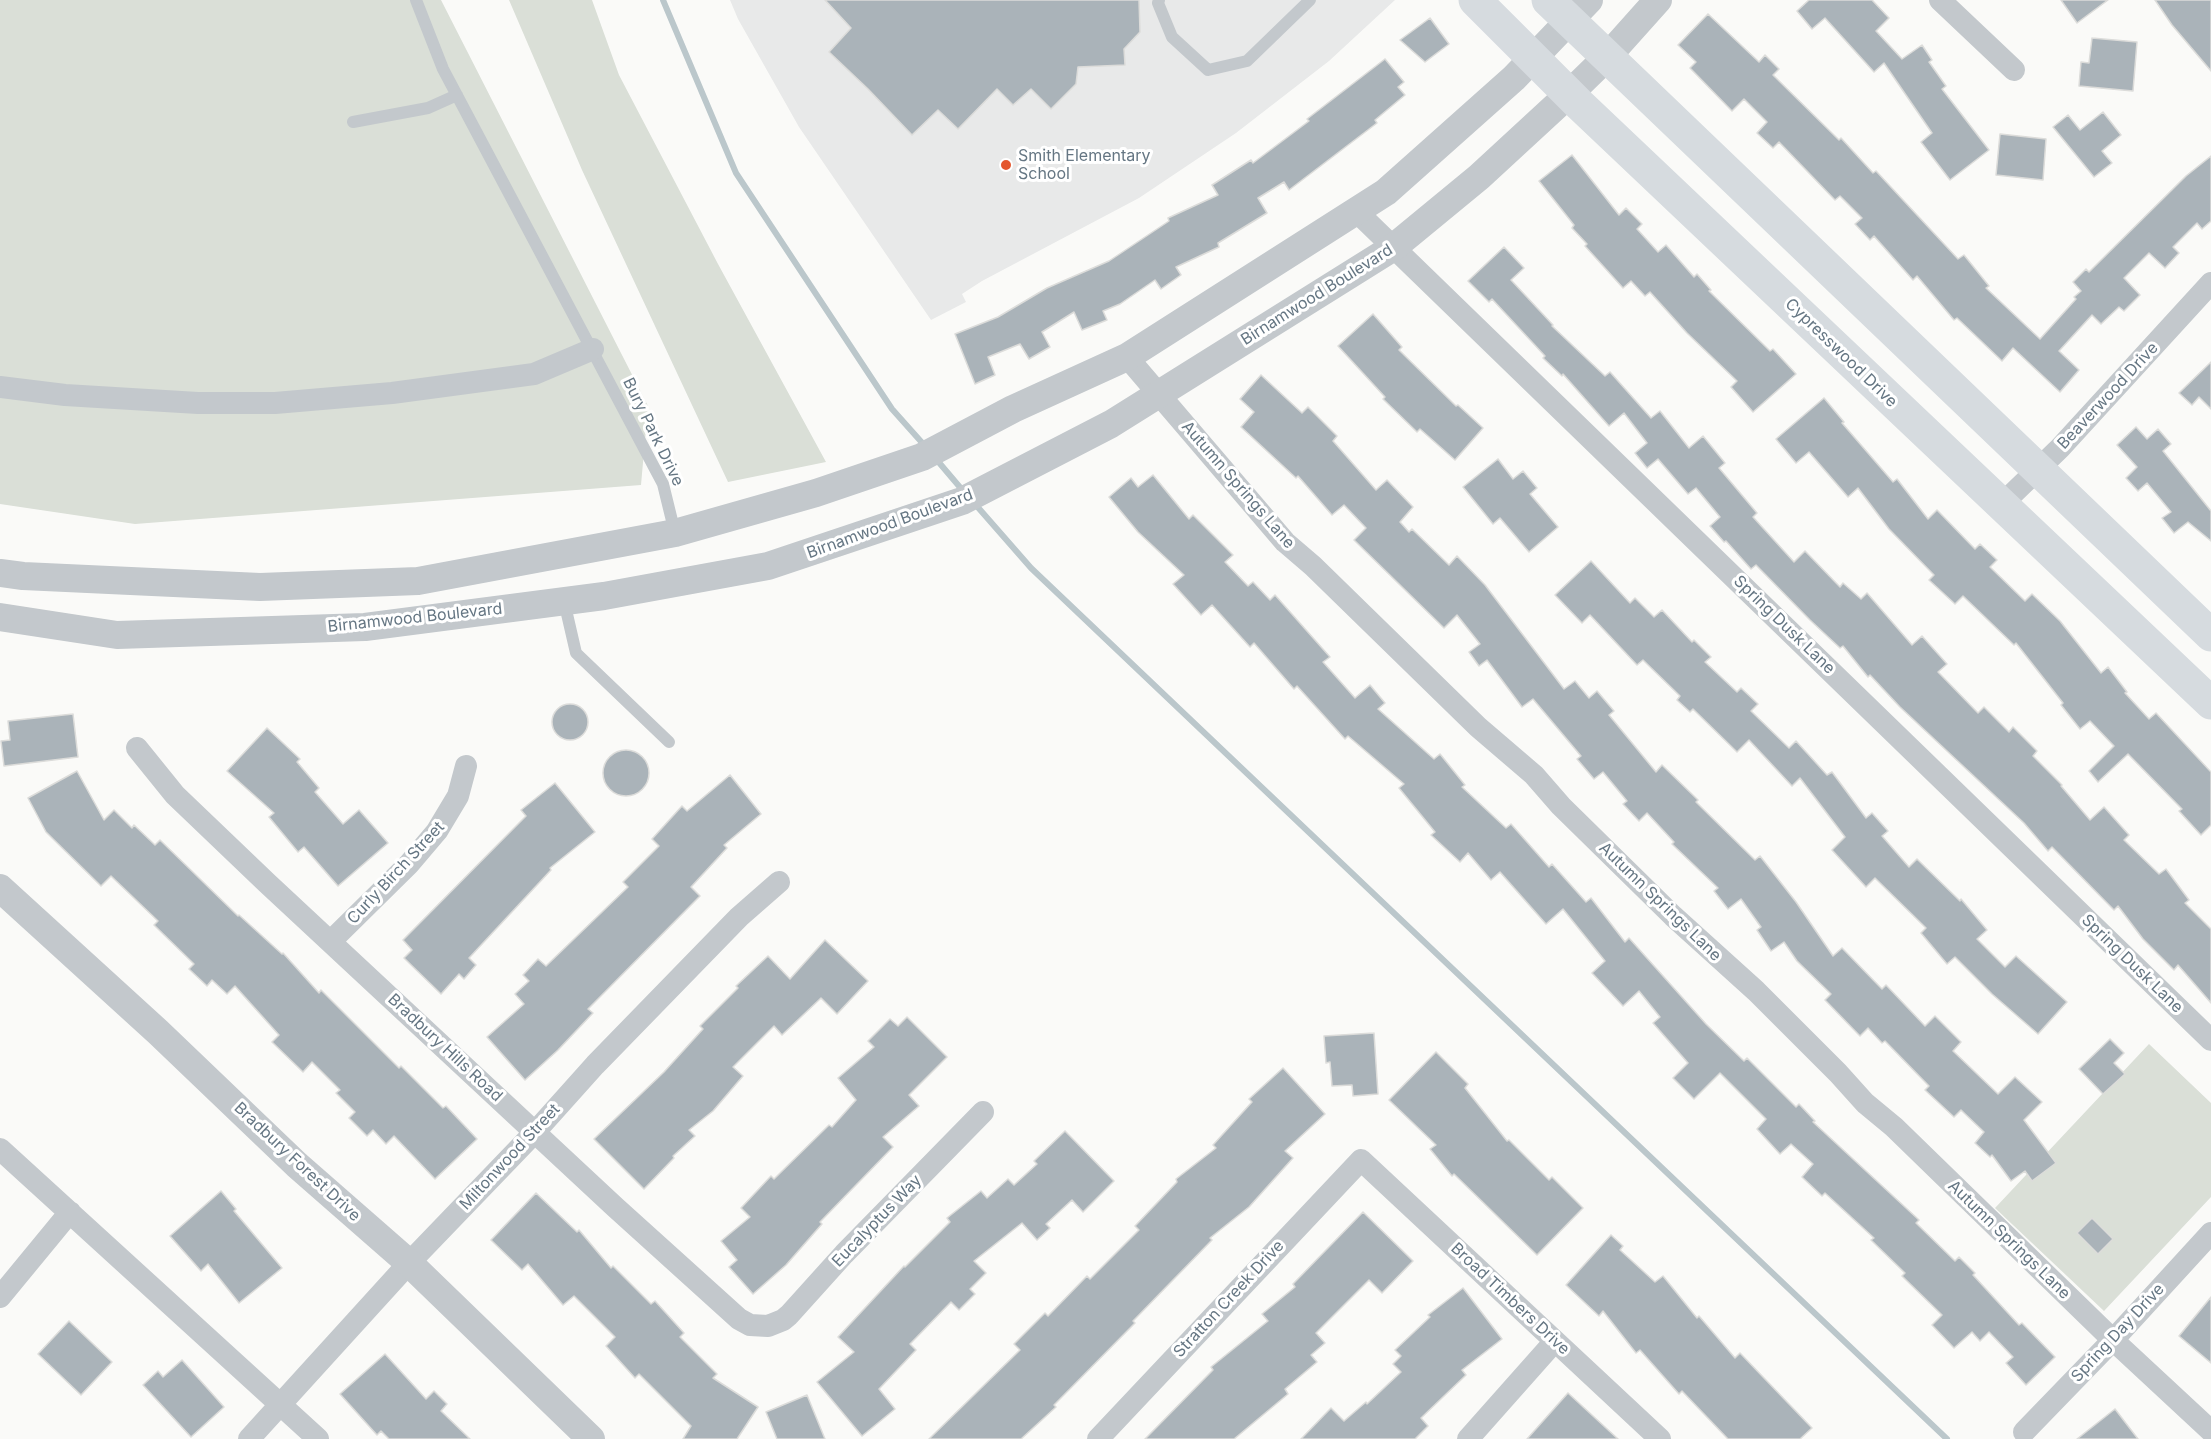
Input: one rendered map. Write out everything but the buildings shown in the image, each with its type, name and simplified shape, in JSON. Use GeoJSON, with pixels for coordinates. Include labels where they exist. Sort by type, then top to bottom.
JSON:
{"type":"FeatureCollection","features":[{"type":"Feature","properties":{"kind":"main road","name":"Cypresswood Drive"},"geometry":{"type":"LineString","coordinates":[[1475,0],[1569,94],[2211,703]]}},
{"type":"Feature","properties":{"kind":"main road"},"geometry":{"type":"LineString","coordinates":[[1569,7],[1607,57],[2211,635]]}},
{"type":"Feature","properties":{"kind":"street","name":"Birnamwood Boulevard"},"geometry":{"type":"LineString","coordinates":[[0,617],[117,635],[365,627],[604,596],[768,566],[962,501],[1111,424],[1394,247],[1479,177],[1569,94],[1607,57],[1658,0]]}},
{"type":"Feature","properties":{"kind":"street"},"geometry":{"type":"LineString","coordinates":[[1940,0],[2014,70]]}},
{"type":"Feature","properties":{"kind":"street"},"geometry":{"type":"LineString","coordinates":[[0,573],[260,587],[418,581],[675,532],[816,493],[922,457],[1013,409],[1127,357],[1386,192],[1534,58],[1569,7]]}},
{"type":"Feature","properties":{"kind":"street","name":"Spring Dusk Lane"},"geometry":{"type":"LineString","coordinates":[[1356,211],[2211,1040]]}},
{"type":"Feature","properties":{"kind":"street","name":"Beaverwood Drive"},"geometry":{"type":"LineString","coordinates":[[2001,505],[2060,448],[2211,283]]}},
{"type":"Feature","properties":{"kind":"street"},"geometry":{"type":"LineString","coordinates":[[0,387],[65,395],[187,402],[275,403],[392,393],[534,374],[593,349]]}},
{"type":"Feature","properties":{"kind":"street","name":"Autumn Springs Lane"},"geometry":{"type":"LineString","coordinates":[[1127,357],[1285,542],[1478,727],[1534,775],[1561,806],[1641,885],[1756,992],[1865,1103],[1894,1127],[2113,1340],[2211,1431]]}},
{"type":"Feature","properties":{"kind":"street","name":"Bradbury Hills Road"},"geometry":{"type":"LineString","coordinates":[[137,748],[175,795],[615,1207],[740,1319],[750,1325],[768,1326]]}},
{"type":"Feature","properties":{"kind":"street","name":"Curly Birch Street"},"geometry":{"type":"LineString","coordinates":[[331,941],[409,864],[437,831],[458,796],[466,766]]}},
{"type":"Feature","properties":{"kind":"street","name":"Miltonwood Street"},"geometry":{"type":"LineString","coordinates":[[249,1439],[409,1263],[535,1132],[595,1065],[739,917],[779,882]]}},
{"type":"Feature","properties":{"kind":"street","name":"Bradbury Forest Drive"},"geometry":{"type":"LineString","coordinates":[[0,888],[159,1032],[297,1165],[409,1263],[591,1439]]}},
{"type":"Feature","properties":{"kind":"street","name":"Eucalyptus Way"},"geometry":{"type":"LineString","coordinates":[[768,1326],[789,1315],[844,1254],[983,1112]]}},
{"type":"Feature","properties":{"kind":"street"},"geometry":{"type":"LineString","coordinates":[[0,1149],[318,1439]]}},
{"type":"Feature","properties":{"kind":"street","name":"Broad Timbers Drive"},"geometry":{"type":"LineString","coordinates":[[1361,1160],[1660,1439]]}},
{"type":"Feature","properties":{"kind":"street","name":"Stratton Creek Drive"},"geometry":{"type":"LineString","coordinates":[[1098,1439],[1361,1160]]}},
{"type":"Feature","properties":{"kind":"street"},"geometry":{"type":"LineString","coordinates":[[0,1297],[70,1212]]}},
{"type":"Feature","properties":{"kind":"street","name":"Spring Day Drive"},"geometry":{"type":"LineString","coordinates":[[2024,1432],[2113,1340],[2211,1233]]}},
{"type":"Feature","properties":{"kind":"street"},"geometry":{"type":"LineString","coordinates":[[1468,1439],[1555,1341]]}},
{"type":"Feature","properties":{"kind":"lane","name":"Bury Park Drive"},"geometry":{"type":"LineString","coordinates":[[416,0],[443,69],[663,484],[675,532]]}},
{"type":"Feature","properties":{"kind":"lane"},"geometry":{"type":"LineString","coordinates":[[1159,0],[1158,3],[1172,37],[1208,70],[1247,61],[1310,0]]}},
{"type":"Feature","properties":{"kind":"lane"},"geometry":{"type":"LineString","coordinates":[[353,122],[428,108],[457,95]]}},
{"type":"Feature","properties":{"kind":"lane"},"geometry":{"type":"LineString","coordinates":[[564,601],[576,653],[669,742]]}},
{"type":"Feature","properties":{"kind":"shaded area"},"geometry":{"type":"Polygon","coordinates":[[[0,0],[441,0],[648,406],[641,485],[135,524],[0,504],[0,0]]]}},
{"type":"Feature","properties":{"kind":"shaded area"},"geometry":{"type":"Polygon","coordinates":[[[509,0],[592,0],[619,75],[718,264],[826,462],[728,482],[582,170],[509,0]]]}},
{"type":"Feature","properties":{"kind":"shaded area","name":"Smith Elementary School"},"geometry":{"type":"Polygon","coordinates":[[[730,0],[1395,0],[1329,61],[1236,133],[1139,198],[982,281],[962,294],[966,302],[931,320],[799,127],[738,19],[730,0]]]}},
{"type":"Feature","properties":{"kind":"shaded area"},"geometry":{"type":"Polygon","coordinates":[[[2149,1044],[2211,1103],[2211,1197],[2104,1311],[1995,1208],[2149,1044]]]}},
{"type":"Feature","properties":{"kind":"waterway"},"geometry":{"type":"LineString","coordinates":[[663,0],[736,173],[892,409],[925,446]]}},
{"type":"Feature","properties":{"kind":"waterway"},"geometry":{"type":"LineString","coordinates":[[936,459],[964,492]]}},
{"type":"Feature","properties":{"kind":"waterway"},"geometry":{"type":"LineString","coordinates":[[975,504],[1031,568],[1947,1439]]}},
{"type":"Feature","properties":{"kind":"place","name":"Smith Elementary School"},"geometry":{"type":"Point","coordinates":[1006,165]}}]}
